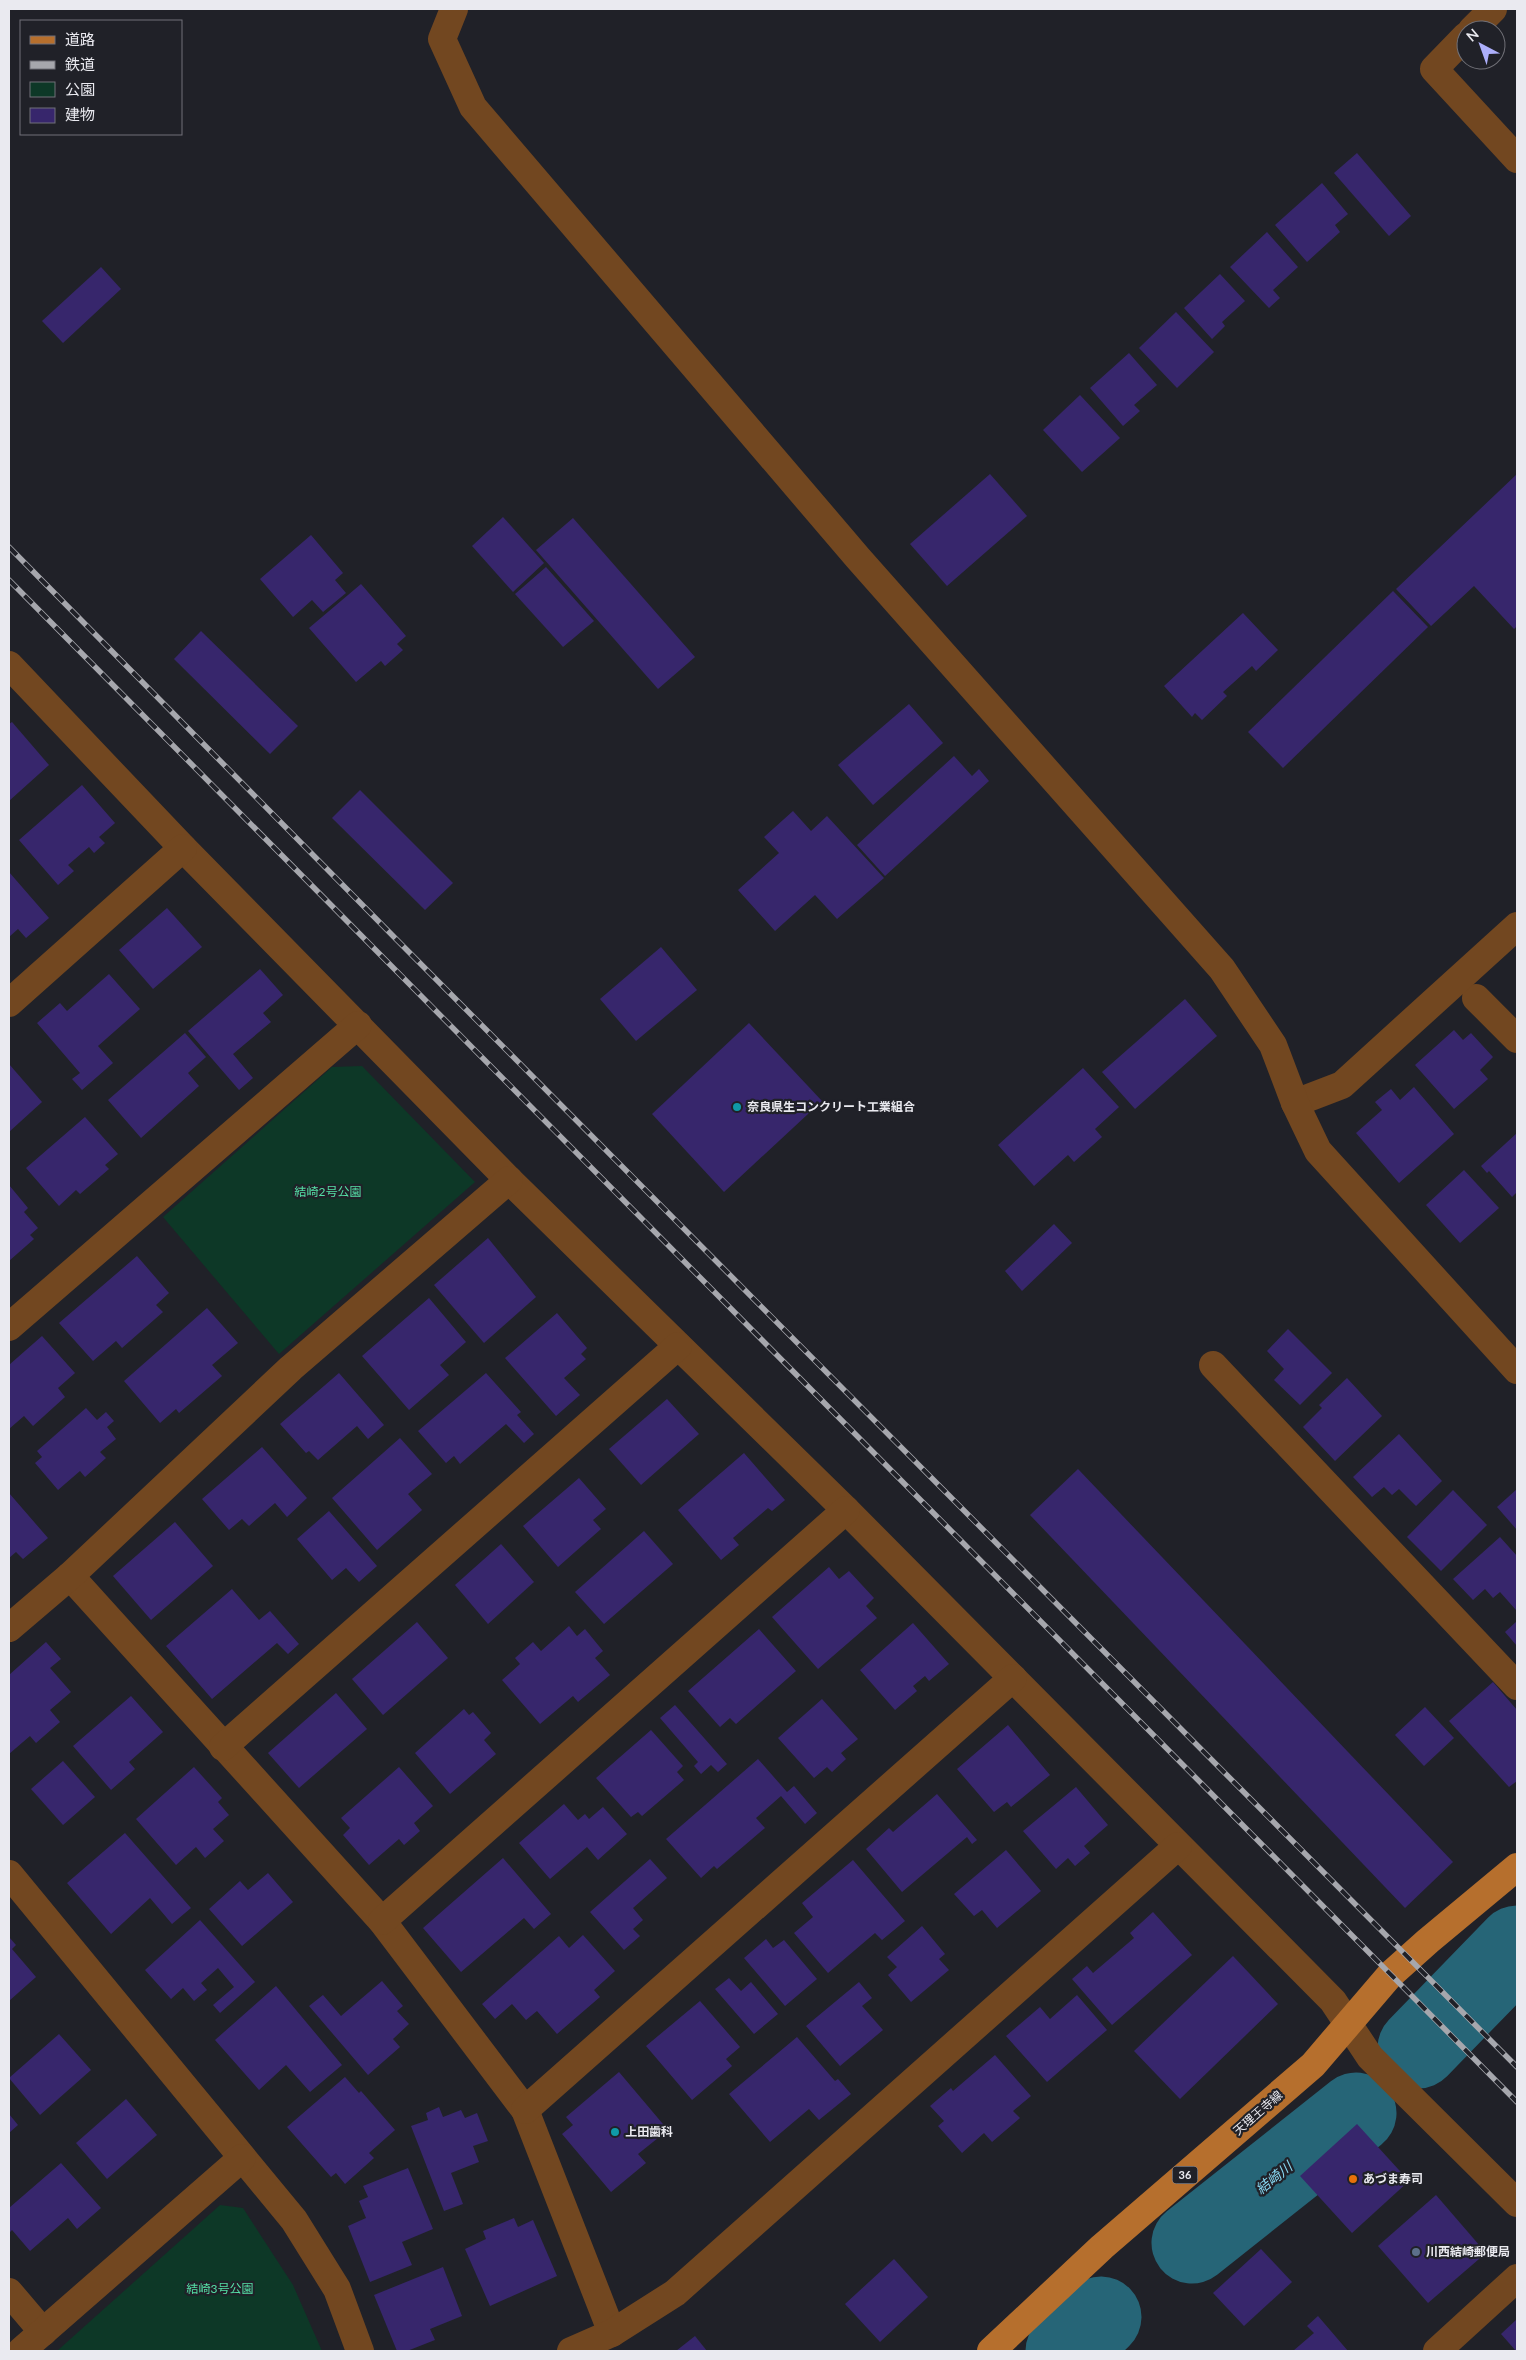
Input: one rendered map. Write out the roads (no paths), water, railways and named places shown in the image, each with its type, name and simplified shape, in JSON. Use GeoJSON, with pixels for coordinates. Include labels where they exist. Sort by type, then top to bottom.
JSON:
{"type":"FeatureCollection","features":[{"type":"Feature","properties":{"kind":"main road","name":"天理王寺線"},"geometry":{"type":"LineString","coordinates":[[992,2351],[1102,2247],[1313,2065],[1390,1975],[1517,1867]]}},
{"type":"Feature","properties":{"kind":"street"},"geometry":{"type":"LineString","coordinates":[[454,9],[442,39],[473,107],[858,558],[1222,969],[1273,1045],[1295,1103],[1318,1151],[1517,1370]]}},
{"type":"Feature","properties":{"kind":"street"},"geometry":{"type":"LineString","coordinates":[[1482,20],[1493,9]]}},
{"type":"Feature","properties":{"kind":"street"},"geometry":{"type":"LineString","coordinates":[[1456,46],[1434,69],[1517,159]]}},
{"type":"Feature","properties":{"kind":"street"},"geometry":{"type":"LineString","coordinates":[[12,675],[510,1180],[846,1510],[1333,2001],[1370,2057],[1517,2203]]}},
{"type":"Feature","properties":{"kind":"street"},"geometry":{"type":"LineString","coordinates":[[9,1003],[183,848]]}},
{"type":"Feature","properties":{"kind":"street"},"geometry":{"type":"LineString","coordinates":[[1295,1103],[1342,1084],[1517,926]]}},
{"type":"Feature","properties":{"kind":"street"},"geometry":{"type":"LineString","coordinates":[[1476,998],[1517,1039]]}},
{"type":"Feature","properties":{"kind":"street"},"geometry":{"type":"LineString","coordinates":[[9,1327],[358,1025]]}},
{"type":"Feature","properties":{"kind":"street"},"geometry":{"type":"LineString","coordinates":[[9,1628],[70,1576],[291,1368],[510,1180]]}},
{"type":"Feature","properties":{"kind":"street"},"geometry":{"type":"LineString","coordinates":[[223,1747],[678,1346]]}},
{"type":"Feature","properties":{"kind":"street"},"geometry":{"type":"LineString","coordinates":[[1213,1365],[1517,1686]]}},
{"type":"Feature","properties":{"kind":"street"},"geometry":{"type":"LineString","coordinates":[[382,1921],[846,1510]]}},
{"type":"Feature","properties":{"kind":"street"},"geometry":{"type":"LineString","coordinates":[[70,1576],[382,1921],[525,2110],[612,2333]]}},
{"type":"Feature","properties":{"kind":"street"},"geometry":{"type":"LineString","coordinates":[[525,2110],[1013,1678]]}},
{"type":"Feature","properties":{"kind":"street"},"geometry":{"type":"LineString","coordinates":[[571,2351],[612,2333],[675,2293],[1178,1846]]}},
{"type":"Feature","properties":{"kind":"street"},"geometry":{"type":"LineString","coordinates":[[9,1874],[294,2220],[338,2289],[360,2351]]}},
{"type":"Feature","properties":{"kind":"street"},"geometry":{"type":"LineString","coordinates":[[20,2351],[242,2158]]}},
{"type":"Feature","properties":{"kind":"street"},"geometry":{"type":"LineString","coordinates":[[1437,2351],[1517,2278]]}},
{"type":"Feature","properties":{"kind":"street"},"geometry":{"type":"LineString","coordinates":[[9,2292],[43,2332]]}},
{"type":"Feature","properties":{"kind":"waterway","name":"結崎川"},"geometry":{"type":"LineString","coordinates":[[1418,2048],[1517,1946]]}},
{"type":"Feature","properties":{"kind":"waterway","name":"結崎川"},"geometry":{"type":"LineString","coordinates":[[1192,2243],[1356,2113]]}},
{"type":"Feature","properties":{"kind":"waterway","name":"結崎川"},"geometry":{"type":"LineString","coordinates":[[1066,2351],[1101,2317]]}},
{"type":"Feature","properties":{"kind":"railway"},"geometry":{"type":"LineString","coordinates":[[9,547],[1517,2067]]}},
{"type":"Feature","properties":{"kind":"railway"},"geometry":{"type":"LineString","coordinates":[[9,580],[1517,2102]]}},
{"type":"Feature","properties":{"kind":"place","name":"奈良県生コンクリート工業組合"},"geometry":{"type":"Point","coordinates":[737,1107]}},
{"type":"Feature","properties":{"kind":"place","name":"上田歯科"},"geometry":{"type":"Point","coordinates":[615,2132]}},
{"type":"Feature","properties":{"kind":"place","name":"あづま寿司"},"geometry":{"type":"Point","coordinates":[1353,2179]}},
{"type":"Feature","properties":{"kind":"place","name":"川西結崎郵便局"},"geometry":{"type":"Point","coordinates":[1416,2252]}},
{"type":"Feature","properties":{"kind":"park label","name":"結崎2号公園"},"geometry":{"type":"Point","coordinates":[328,1192]}},
{"type":"Feature","properties":{"kind":"park label","name":"結崎3号公園"},"geometry":{"type":"Point","coordinates":[220,2289]}}]}
